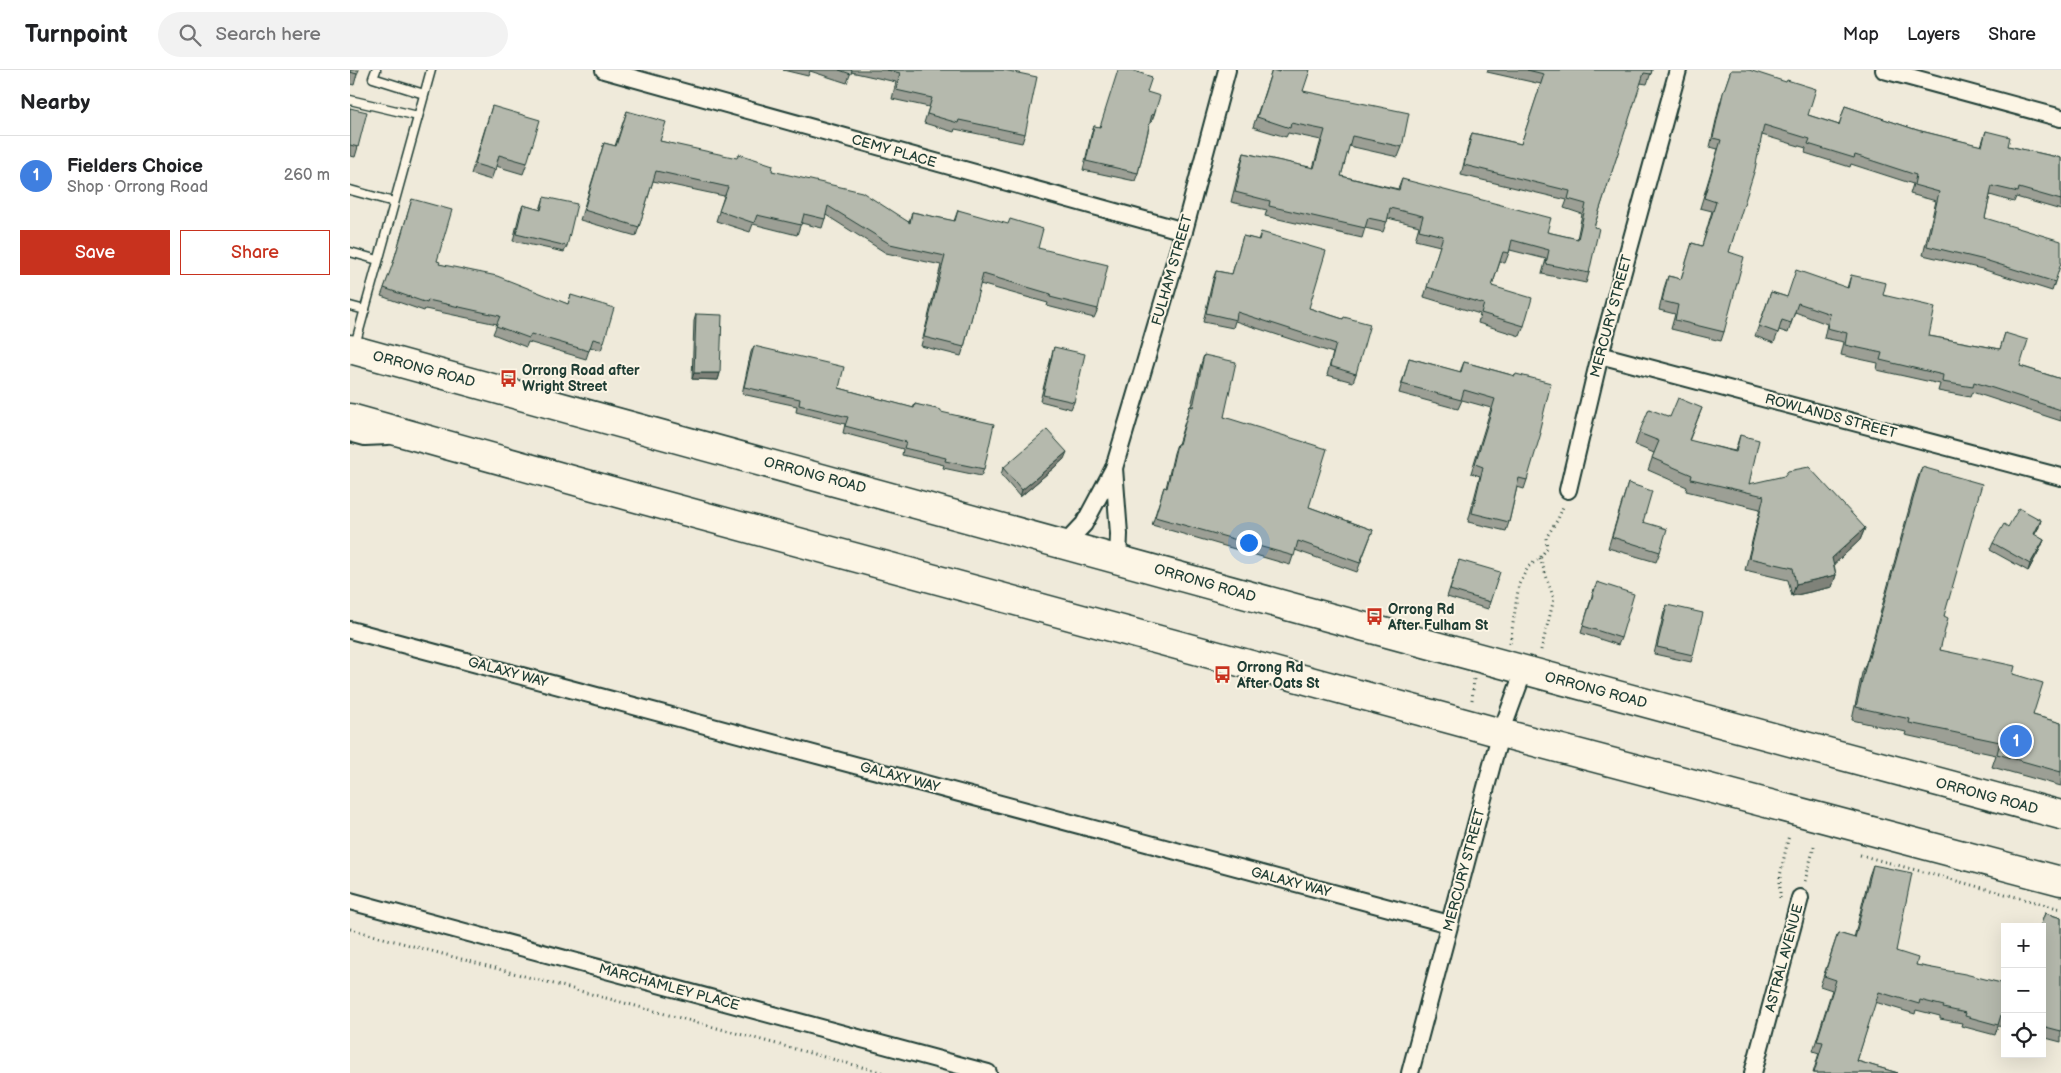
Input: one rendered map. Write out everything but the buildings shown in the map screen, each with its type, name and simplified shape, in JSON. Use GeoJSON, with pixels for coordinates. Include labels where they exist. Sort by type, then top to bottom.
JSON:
{"type":"FeatureCollection","features":[{"type":"Feature","properties":{"kind":"highway","name":"ORRONG ROAD"},"geometry":{"type":"LineString","coordinates":[[352,349],[1481,658],[1532,661],[2061,815]]}},
{"type":"Feature","properties":{"kind":"highway"},"geometry":{"type":"LineString","coordinates":[[350,418],[1501,733],[2061,881]]}},
{"type":"Feature","properties":{"kind":"street","name":"CEMY PLACE"},"geometry":{"type":"LineString","coordinates":[[604,70],[1184,232]]}},
{"type":"Feature","properties":{"kind":"street","name":"FULHAM STREET"},"geometry":{"type":"LineString","coordinates":[[1065,544],[1084,524],[1114,468],[1184,232],[1227,70]]}},
{"type":"Feature","properties":{"kind":"street","name":"MERCURY STREET"},"geometry":{"type":"LineString","coordinates":[[1568,490],[1600,354],[1678,70]]}},
{"type":"Feature","properties":{"kind":"street"},"geometry":{"type":"LineString","coordinates":[[1884,70],[2061,118]]}},
{"type":"Feature","properties":{"kind":"street","name":"ROWLANDS STREET"},"geometry":{"type":"LineString","coordinates":[[1600,354],[2061,477]]}},
{"type":"Feature","properties":{"kind":"street"},"geometry":{"type":"LineString","coordinates":[[350,433],[365,437],[408,434]]}},
{"type":"Feature","properties":{"kind":"street","name":"FULHAM STREET"},"geometry":{"type":"LineString","coordinates":[[1114,468],[1119,534],[1118,559]]}},
{"type":"Feature","properties":{"kind":"street","name":"GALAXY WAY"},"geometry":{"type":"LineString","coordinates":[[350,630],[1449,924]]}},
{"type":"Feature","properties":{"kind":"street","name":"MERCURY STREET"},"geometry":{"type":"LineString","coordinates":[[1410,1073],[1501,733],[1532,661]]}},
{"type":"Feature","properties":{"kind":"street","name":"ASTRAL AVENUE"},"geometry":{"type":"LineString","coordinates":[[1753,1073],[1800,898]]}},
{"type":"Feature","properties":{"kind":"street","name":"MARCHAMLEY PLACE"},"geometry":{"type":"LineString","coordinates":[[350,901],[988,1073]]}},
{"type":"Feature","properties":{"kind":"lane"},"geometry":{"type":"LineString","coordinates":[[376,70],[374,78],[424,94]]}},
{"type":"Feature","properties":{"kind":"lane"},"geometry":{"type":"LineString","coordinates":[[352,349],[365,310],[431,70]]}},
{"type":"Feature","properties":{"kind":"lane"},"geometry":{"type":"LineString","coordinates":[[350,100],[418,116]]}},
{"type":"Feature","properties":{"kind":"lane"},"geometry":{"type":"LineString","coordinates":[[350,190],[394,202]]}},
{"type":"Feature","properties":{"kind":"lane"},"geometry":{"type":"LineString","coordinates":[[350,252],[378,260]]}},
{"type":"Feature","properties":{"kind":"lane"},"geometry":{"type":"LineString","coordinates":[[350,306],[365,310]]}},
{"type":"Feature","properties":{"kind":"path"},"geometry":{"type":"LineString","coordinates":[[1510,644],[1519,584],[1528,567],[1540,558],[1547,548],[1546,538],[1558,519],[1568,490]]}},
{"type":"Feature","properties":{"kind":"path"},"geometry":{"type":"LineString","coordinates":[[1532,661],[1554,599],[1540,558]]}},
{"type":"Feature","properties":{"kind":"path"},"geometry":{"type":"LineString","coordinates":[[1472,725],[1472,693],[1481,658]]}},
{"type":"Feature","properties":{"kind":"path","name":"ASTRAL AVENUE"},"geometry":{"type":"LineString","coordinates":[[1800,898],[1815,843]]}},
{"type":"Feature","properties":{"kind":"path"},"geometry":{"type":"LineString","coordinates":[[1853,853],[2061,909]]}},
{"type":"Feature","properties":{"kind":"path"},"geometry":{"type":"LineString","coordinates":[[350,928],[884,1073]]}},
{"type":"Feature","properties":{"kind":"place","name":"Orrong Road after Wright Street"},"geometry":{"type":"Point","coordinates":[508,378]}},
{"type":"Feature","properties":{"kind":"place","name":"Orrong Rd After Fulham St"},"geometry":{"type":"Point","coordinates":[1374,617]}},
{"type":"Feature","properties":{"kind":"place","name":"Orrong Rd After Oats St"},"geometry":{"type":"Point","coordinates":[1223,675]}},
{"type":"Feature","properties":{"kind":"place","name":"Fielders Choice"},"geometry":{"type":"Point","coordinates":[2016,741]}}]}
